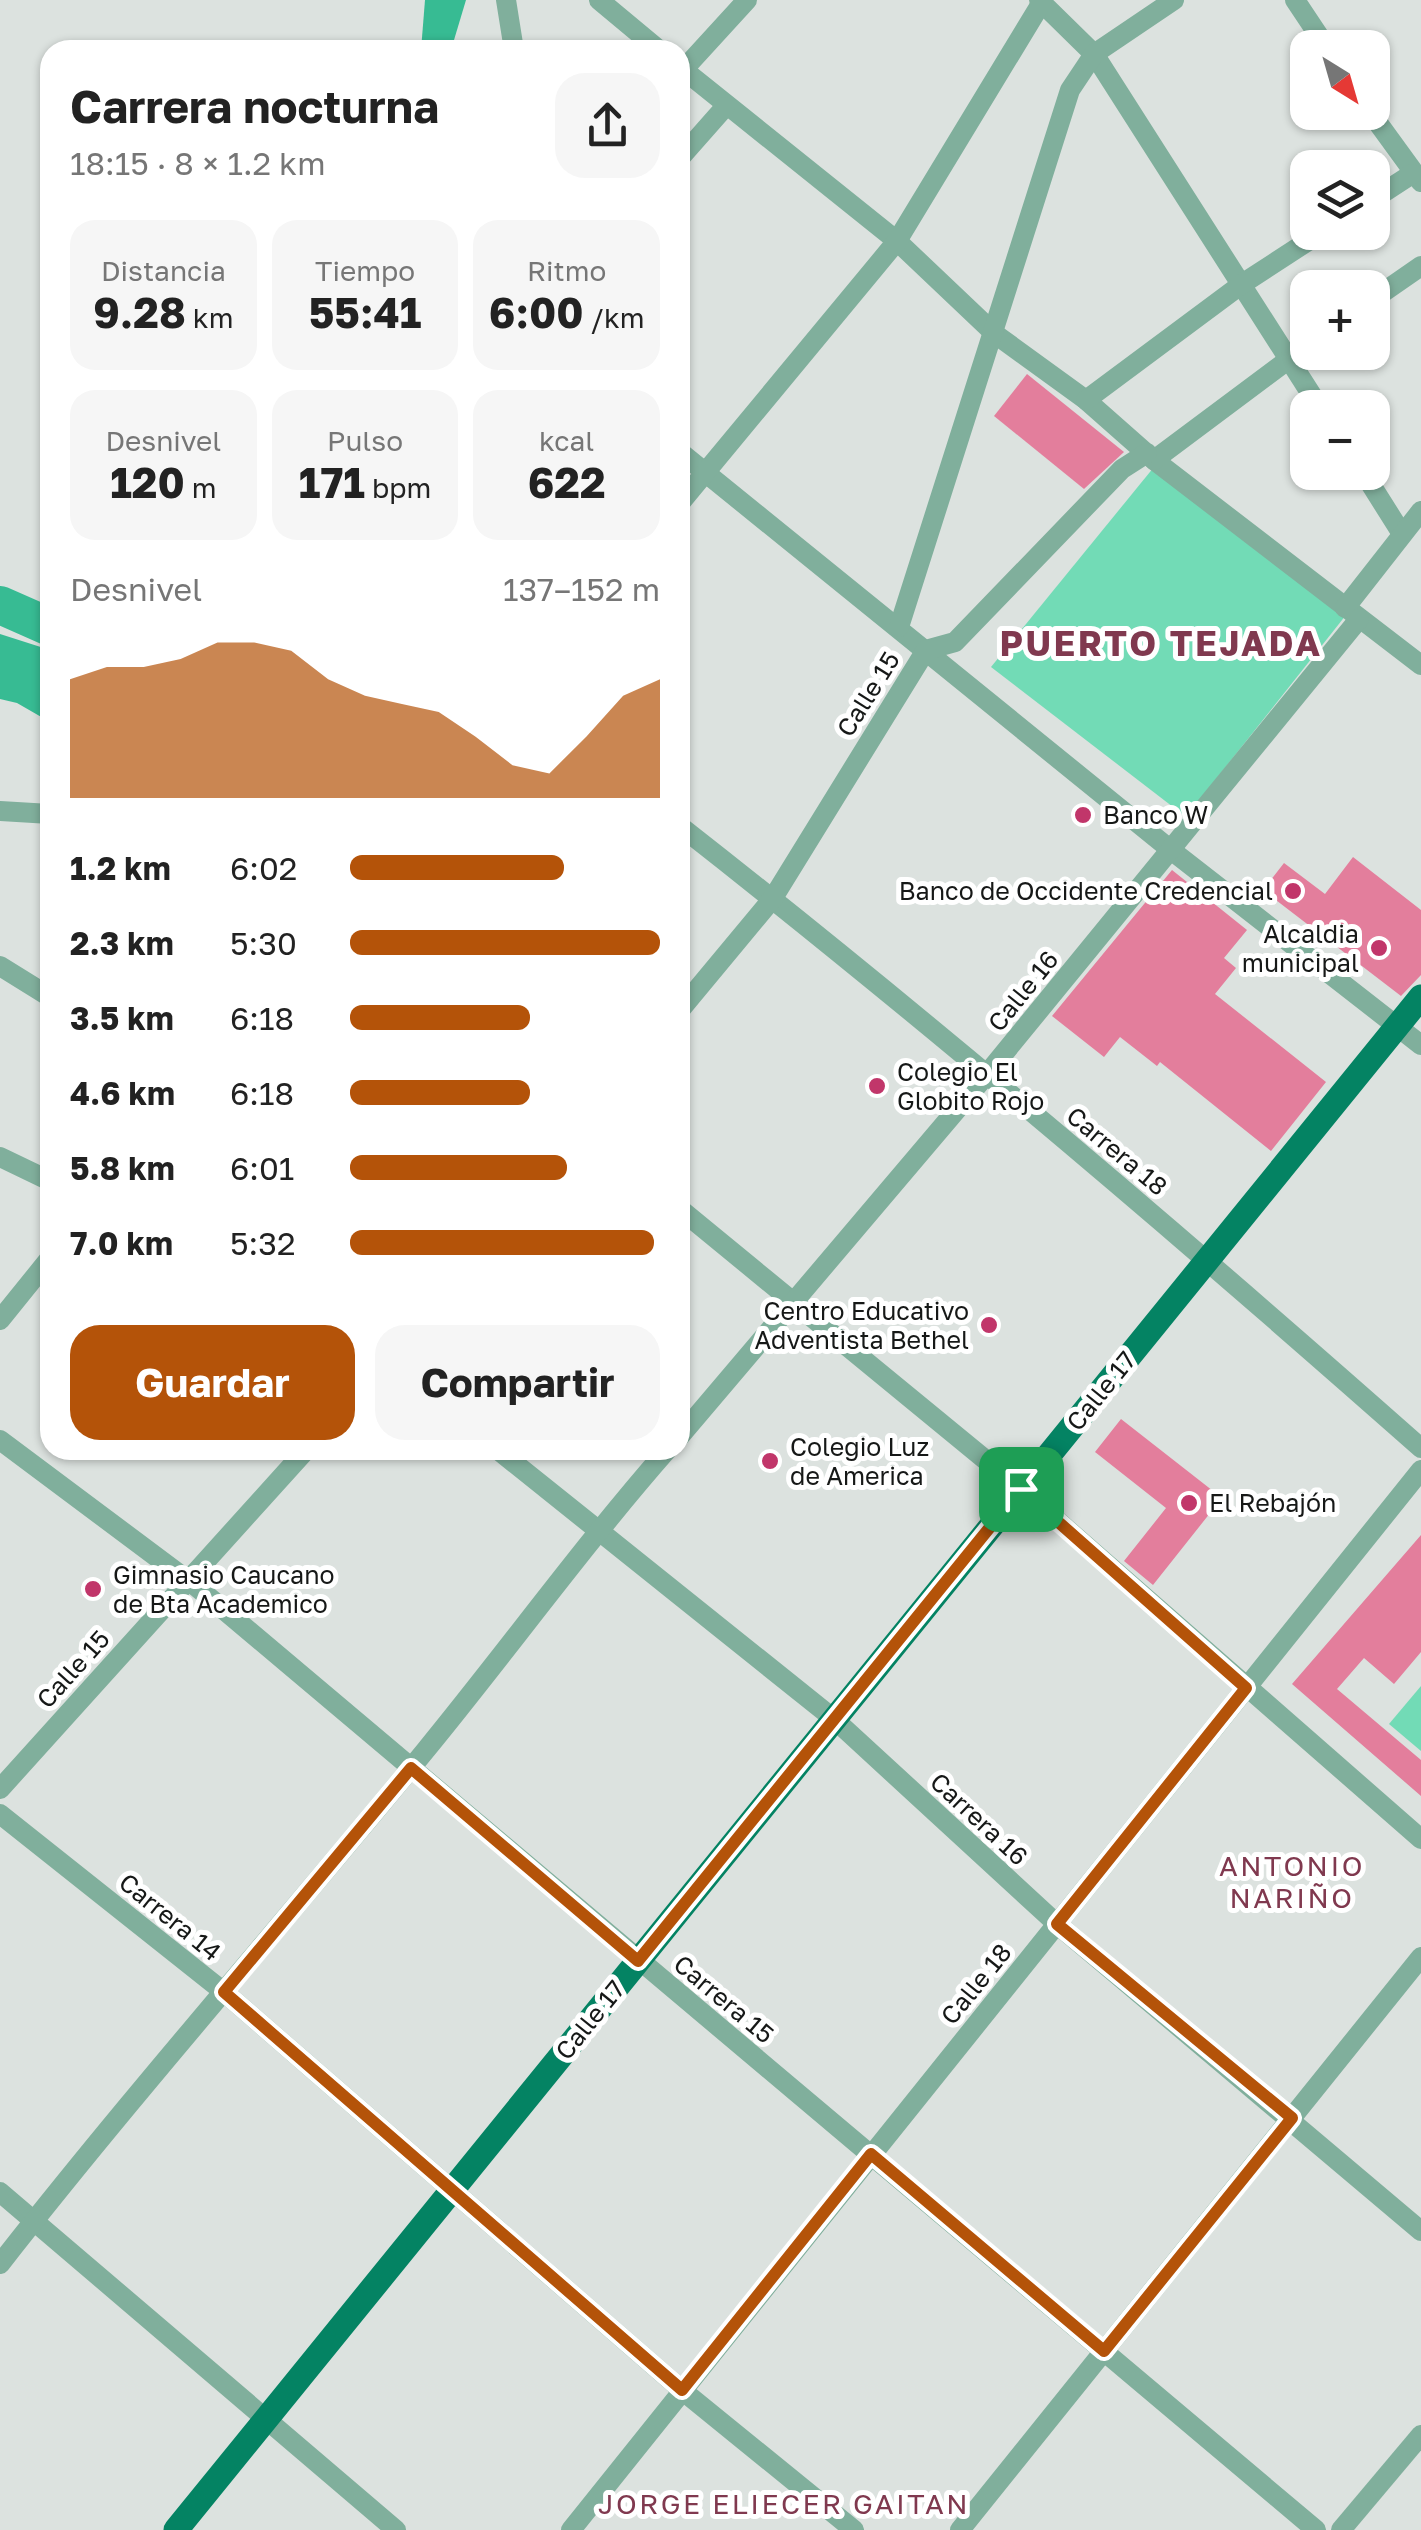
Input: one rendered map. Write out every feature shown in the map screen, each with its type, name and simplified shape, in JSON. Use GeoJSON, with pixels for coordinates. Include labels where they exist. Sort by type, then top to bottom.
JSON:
{"type":"FeatureCollection","features":[{"type":"Feature","properties":{"kind":"main road","name":"Calle 17"},"geometry":{"type":"LineString","coordinates":[[176,2530],[1421,997]]}},
{"type":"Feature","properties":{"kind":"street"},"geometry":{"type":"LineString","coordinates":[[506,0],[512,40]]}},
{"type":"Feature","properties":{"kind":"street"},"geometry":{"type":"LineString","coordinates":[[599,0],[647,40]]}},
{"type":"Feature","properties":{"kind":"street"},"geometry":{"type":"LineString","coordinates":[[690,61],[747,0]]}},
{"type":"Feature","properties":{"kind":"street"},"geometry":{"type":"LineString","coordinates":[[900,628],[1070,90],[1094,54],[1174,0]]}},
{"type":"Feature","properties":{"kind":"street"},"geometry":{"type":"LineString","coordinates":[[1295,0],[1314,30]]}},
{"type":"Feature","properties":{"kind":"street"},"geometry":{"type":"LineString","coordinates":[[690,490],[897,241],[1041,1],[1094,54],[1308,390]]}},
{"type":"Feature","properties":{"kind":"street"},"geometry":{"type":"LineString","coordinates":[[690,76],[897,241],[995,334],[1086,400],[1151,457],[1421,665]]}},
{"type":"Feature","properties":{"kind":"street"},"geometry":{"type":"LineString","coordinates":[[690,147],[725,107]]}},
{"type":"Feature","properties":{"kind":"street"},"geometry":{"type":"LineString","coordinates":[[1383,130],[1416,178],[1390,191]]}},
{"type":"Feature","properties":{"kind":"street"},"geometry":{"type":"LineString","coordinates":[[1086,400],[1294,250]]}},
{"type":"Feature","properties":{"kind":"street"},"geometry":{"type":"LineString","coordinates":[[1390,288],[1421,266]]}},
{"type":"Feature","properties":{"kind":"street","name":"Calle 15"},"geometry":{"type":"LineString","coordinates":[[690,998],[772,898],[926,650],[955,642],[1122,469],[1151,457],[1288,359]]}},
{"type":"Feature","properties":{"kind":"street"},"geometry":{"type":"LineString","coordinates":[[690,460],[1171,850],[1421,1046]]}},
{"type":"Feature","properties":{"kind":"street"},"geometry":{"type":"LineString","coordinates":[[1374,490],[1402,534]]}},
{"type":"Feature","properties":{"kind":"street","name":"Calle 16"},"geometry":{"type":"LineString","coordinates":[[690,1425],[795,1305],[1171,850],[1352,614],[1421,511]]}},
{"type":"Feature","properties":{"kind":"street"},"geometry":{"type":"LineString","coordinates":[[0,811],[40,813]]}},
{"type":"Feature","properties":{"kind":"street","name":"Carrera 18"},"geometry":{"type":"LineString","coordinates":[[690,834],[1208,1259],[1421,1448]]}},
{"type":"Feature","properties":{"kind":"street"},"geometry":{"type":"LineString","coordinates":[[0,966],[40,991]]}},
{"type":"Feature","properties":{"kind":"street"},"geometry":{"type":"LineString","coordinates":[[0,1156],[40,1175]]}},
{"type":"Feature","properties":{"kind":"street"},"geometry":{"type":"LineString","coordinates":[[690,1218],[1021,1489],[1421,1839]]}},
{"type":"Feature","properties":{"kind":"street"},"geometry":{"type":"LineString","coordinates":[[0,1320],[40,1270]]}},
{"type":"Feature","properties":{"kind":"street","name":"Carrera 15"},"geometry":{"type":"LineString","coordinates":[[0,1440],[187,1580],[1316,2530]]}},
{"type":"Feature","properties":{"kind":"street","name":"Calle 15"},"geometry":{"type":"LineString","coordinates":[[0,1789],[297,1460]]}},
{"type":"Feature","properties":{"kind":"street","name":"Carrera 16"},"geometry":{"type":"LineString","coordinates":[[510,1460],[834,1719],[1057,1924],[1292,2118],[1421,2231]]}},
{"type":"Feature","properties":{"kind":"street"},"geometry":{"type":"LineString","coordinates":[[0,2264],[411,1768],[597,1530],[659,1460]]}},
{"type":"Feature","properties":{"kind":"street","name":"Calle 18"},"geometry":{"type":"LineString","coordinates":[[571,2530],[1421,1470]]}},
{"type":"Feature","properties":{"kind":"street","name":"Carrera 14"},"geometry":{"type":"LineString","coordinates":[[0,1814],[224,1992],[682,2390],[854,2530]]}},
{"type":"Feature","properties":{"kind":"street"},"geometry":{"type":"LineString","coordinates":[[960,2530],[1421,1957]]}},
{"type":"Feature","properties":{"kind":"street"},"geometry":{"type":"LineString","coordinates":[[0,2192],[396,2530]]}},
{"type":"Feature","properties":{"kind":"street"},"geometry":{"type":"LineString","coordinates":[[1341,2530],[1421,2435]]}},
{"type":"Feature","properties":{"kind":"shaded area"},"geometry":{"type":"Polygon","coordinates":[[[425,0],[466,0],[454,40],[422,40],[425,0]]]}},
{"type":"Feature","properties":{"kind":"shaded area"},"geometry":{"type":"Polygon","coordinates":[[[1154,467],[1346,615],[1186,817],[991,667],[1154,467]]]}},
{"type":"Feature","properties":{"kind":"shaded area"},"geometry":{"type":"Polygon","coordinates":[[[0,634],[40,647],[40,716],[17,703],[0,699],[0,634]]]}},
{"type":"Feature","properties":{"kind":"shaded area"},"geometry":{"type":"Polygon","coordinates":[[[1421,1686],[1421,1751],[1389,1724],[1421,1686]]]}},
{"type":"Feature","properties":{"kind":"building"},"geometry":{"type":"Polygon","coordinates":[[[1027,374],[1124,452],[1084,489],[994,416],[1027,374]]]}},
{"type":"Feature","properties":{"kind":"building","name":"Alcaldia municipal"},"geometry":{"type":"Polygon","coordinates":[[[1353,857],[1421,910],[1421,975],[1401,996],[1263,890],[1284,863],[1325,894],[1353,857]]]}},
{"type":"Feature","properties":{"kind":"building"},"geometry":{"type":"Polygon","coordinates":[[[1172,870],[1247,930],[1224,958],[1236,968],[1215,994],[1326,1082],[1271,1151],[1160,1062],[1157,1066],[1120,1037],[1104,1057],[1052,1016],[1172,870]]]}},
{"type":"Feature","properties":{"kind":"building","name":"El Rebajón"},"geometry":{"type":"Polygon","coordinates":[[[1121,1419],[1222,1498],[1153,1585],[1124,1561],[1166,1508],[1095,1452],[1121,1419]]]}},
{"type":"Feature","properties":{"kind":"building"},"geometry":{"type":"Polygon","coordinates":[[[1421,1535],[1421,1652],[1394,1684],[1364,1658],[1337,1689],[1421,1760],[1421,1796],[1292,1684],[1421,1535]]]}},
{"type":"Feature","properties":{"kind":"waterway"},"geometry":{"type":"LineString","coordinates":[[0,605],[40,623]]}},
{"type":"Feature","properties":{"kind":"place","name":"Banco W"},"geometry":{"type":"Point","coordinates":[1083,815]}},
{"type":"Feature","properties":{"kind":"place","name":"Banco de Occidente Credencial"},"geometry":{"type":"Point","coordinates":[1293,891]}},
{"type":"Feature","properties":{"kind":"place","name":"Alcaldia municipal"},"geometry":{"type":"Point","coordinates":[1379,948]}},
{"type":"Feature","properties":{"kind":"place","name":"Colegio El Globito Rojo"},"geometry":{"type":"Point","coordinates":[877,1086]}},
{"type":"Feature","properties":{"kind":"place","name":"Centro Educativo Adventista Bethel"},"geometry":{"type":"Point","coordinates":[989,1325]}},
{"type":"Feature","properties":{"kind":"place","name":"Colegio Luz de America"},"geometry":{"type":"Point","coordinates":[770,1461]}},
{"type":"Feature","properties":{"kind":"place","name":"El Rebajón"},"geometry":{"type":"Point","coordinates":[1189,1503]}},
{"type":"Feature","properties":{"kind":"place","name":"Gimnasio Caucano de Bta Academico"},"geometry":{"type":"Point","coordinates":[93,1589]}},
{"type":"Feature","properties":{"kind":"district","name":"PUERTO TEJADA"},"geometry":{"type":"Point","coordinates":[1161,644]}},
{"type":"Feature","properties":{"kind":"district","name":"ANTONIO NARIÑO"},"geometry":{"type":"Point","coordinates":[1292,1882]}},
{"type":"Feature","properties":{"kind":"district","name":"JORGE ELIECER GAITAN"},"geometry":{"type":"Point","coordinates":[784,2504]}},
{"type":"Feature","properties":{"kind":"route"},"geometry":{"type":"LineString","coordinates":[[1021,1489],[1246,1688],[1057,1924],[1292,2118],[1104,2351],[871,2154],[682,2390],[224,1992],[411,1768],[638,1961],[1021,1489]]}}]}
